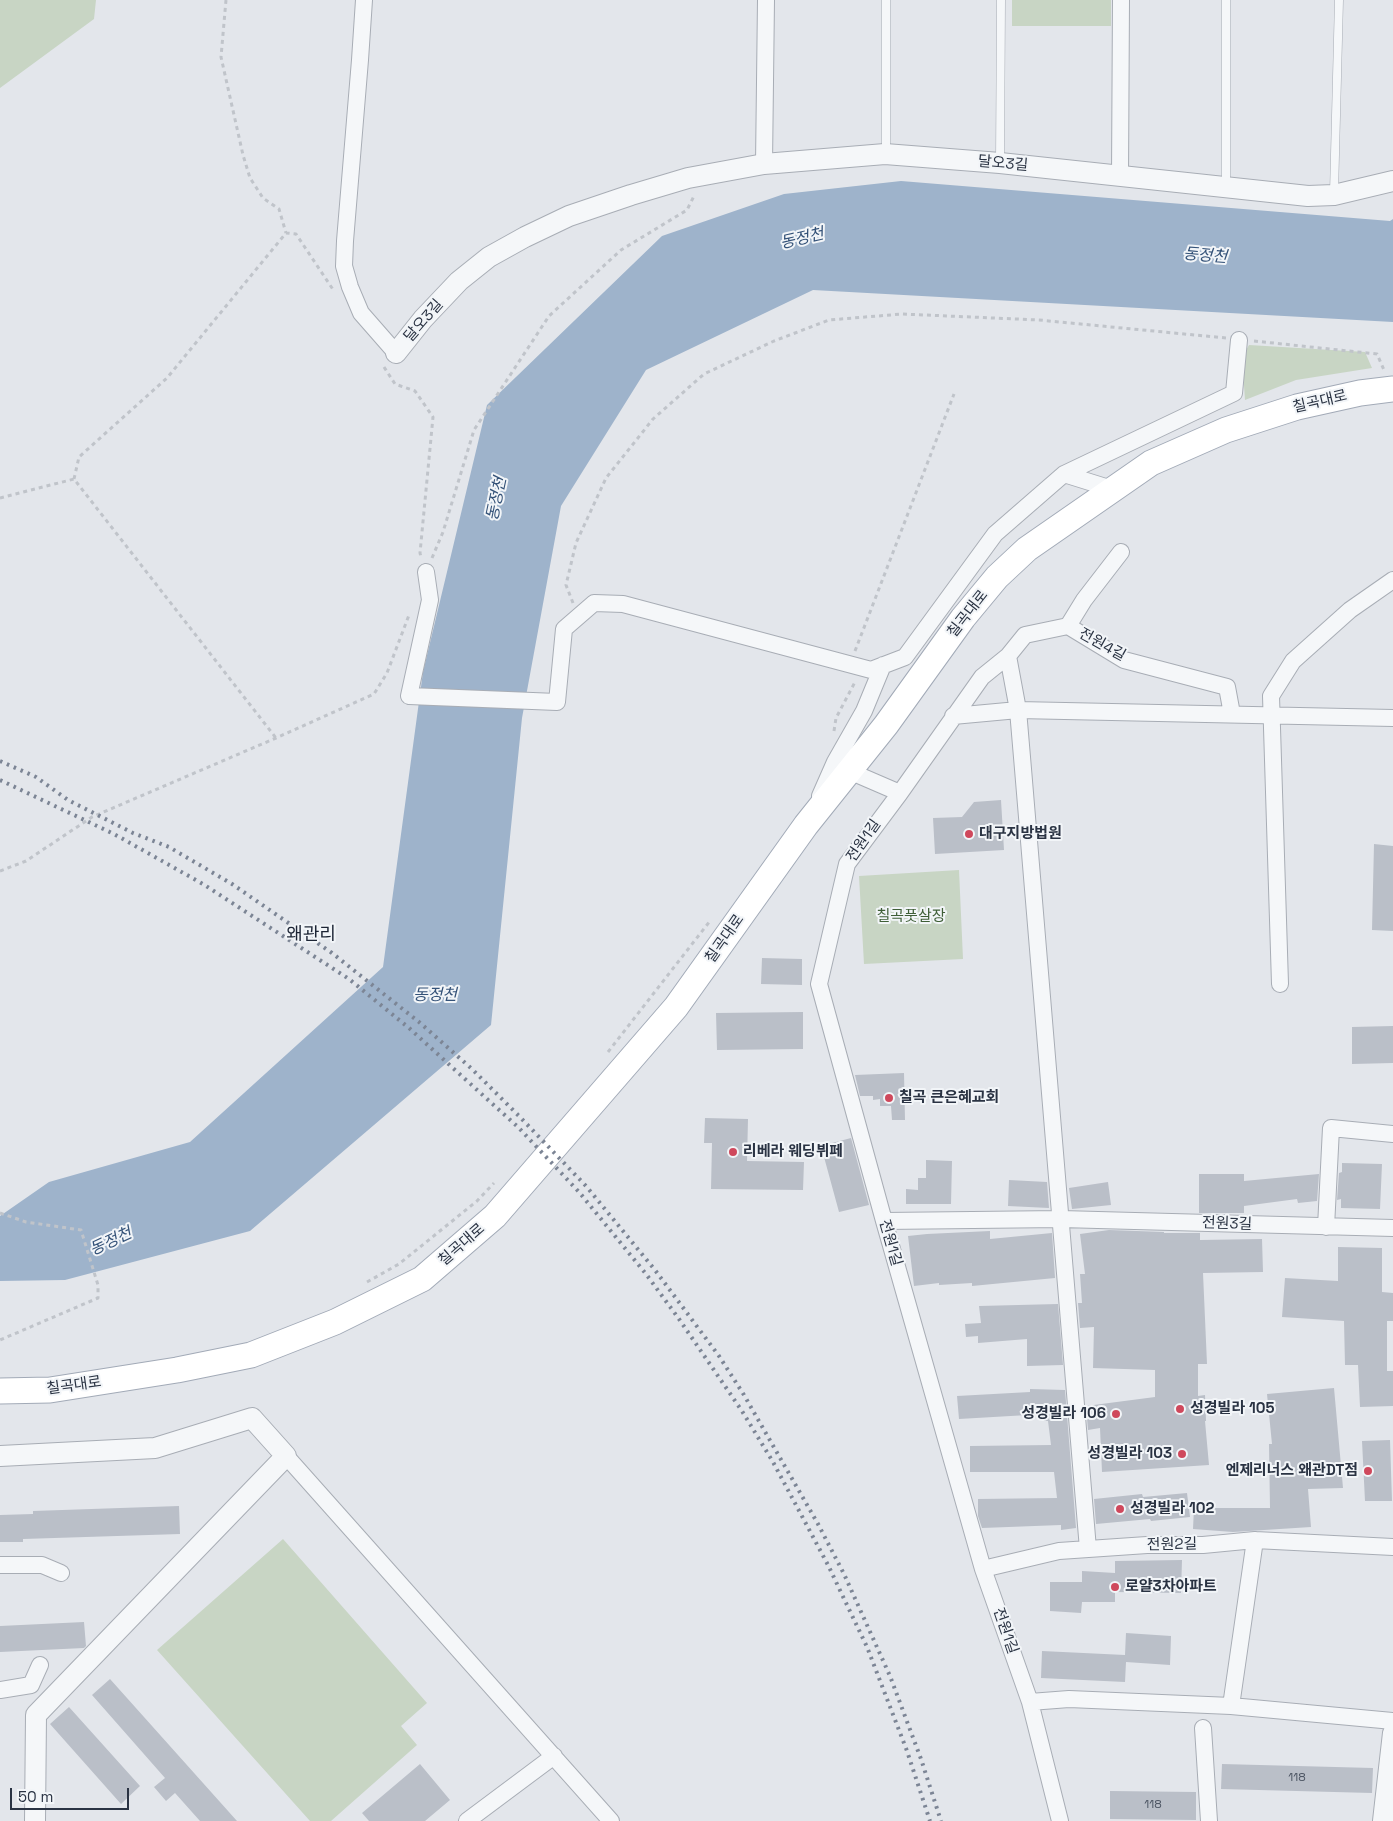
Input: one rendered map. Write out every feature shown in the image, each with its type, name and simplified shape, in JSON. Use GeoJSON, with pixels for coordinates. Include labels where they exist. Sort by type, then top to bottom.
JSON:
{"type":"FeatureCollection","features":[{"type":"Feature","properties":{"kind":"main road","name":"칠곡대로"},"geometry":{"type":"LineString","coordinates":[[0,1391],[50,1390],[177,1370],[251,1355],[335,1322],[422,1279],[495,1216],[676,1007],[806,826],[886,725],[963,618],[997,577],[1027,548],[1152,462],[1226,430],[1297,407],[1360,393],[1393,389]]}},
{"type":"Feature","properties":{"kind":"street","name":"달오3길"},"geometry":{"type":"LineString","coordinates":[[364,0],[344,266],[350,287],[361,313],[388,357],[459,281],[489,257],[525,236],[570,216],[631,194],[688,178],[764,164],[886,154],[1000,163],[1308,196],[1334,195],[1393,181]]}},
{"type":"Feature","properties":{"kind":"street"},"geometry":{"type":"LineString","coordinates":[[764,164],[766,0]]}},
{"type":"Feature","properties":{"kind":"street"},"geometry":{"type":"LineString","coordinates":[[1120,176],[1121,0]]}},
{"type":"Feature","properties":{"kind":"street"},"geometry":{"type":"LineString","coordinates":[[426,572],[430,600],[409,696],[556,702],[564,629],[594,603],[623,604],[871,670],[905,657],[995,534],[1064,474],[1234,393],[1239,340]]}},
{"type":"Feature","properties":{"kind":"street"},"geometry":{"type":"LineString","coordinates":[[1064,474],[1112,489]]}},
{"type":"Feature","properties":{"kind":"street","name":"전원4길"},"geometry":{"type":"LineString","coordinates":[[1121,552],[1084,600],[1068,626],[1124,660],[1226,687],[1232,714]]}},
{"type":"Feature","properties":{"kind":"street"},"geometry":{"type":"LineString","coordinates":[[1280,984],[1271,696],[1293,661],[1350,610],[1393,580]]}},
{"type":"Feature","properties":{"kind":"street","name":"전원1길"},"geometry":{"type":"LineString","coordinates":[[1060,1821],[1030,1702],[983,1569],[819,984],[847,864],[982,677],[1008,656],[1025,635],[1068,626]]}},
{"type":"Feature","properties":{"kind":"street"},"geometry":{"type":"LineString","coordinates":[[1008,656],[1018,710],[1088,1549]]}},
{"type":"Feature","properties":{"kind":"street"},"geometry":{"type":"LineString","coordinates":[[806,826],[835,762],[864,711],[883,665]]}},
{"type":"Feature","properties":{"kind":"street"},"geometry":{"type":"LineString","coordinates":[[953,716],[1018,710],[1393,718]]}},
{"type":"Feature","properties":{"kind":"street"},"geometry":{"type":"LineString","coordinates":[[849,771],[900,793]]}},
{"type":"Feature","properties":{"kind":"street"},"geometry":{"type":"LineString","coordinates":[[1326,1226],[1331,1128],[1393,1134]]}},
{"type":"Feature","properties":{"kind":"street","name":"전원3길"},"geometry":{"type":"LineString","coordinates":[[884,1221],[1061,1219],[1393,1228]]}},
{"type":"Feature","properties":{"kind":"street"},"geometry":{"type":"LineString","coordinates":[[0,1456],[155,1448],[252,1418],[611,1821]]}},
{"type":"Feature","properties":{"kind":"street"},"geometry":{"type":"LineString","coordinates":[[35,1821],[36,1715],[286,1456]]}},
{"type":"Feature","properties":{"kind":"street"},"geometry":{"type":"LineString","coordinates":[[1231,1706],[1255,1540]]}},
{"type":"Feature","properties":{"kind":"street","name":"전원2길"},"geometry":{"type":"LineString","coordinates":[[983,1569],[1059,1551],[1147,1545],[1203,1545],[1255,1540],[1393,1547]]}},
{"type":"Feature","properties":{"kind":"street"},"geometry":{"type":"LineString","coordinates":[[0,1565],[42,1565],[61,1573]]}},
{"type":"Feature","properties":{"kind":"street"},"geometry":{"type":"LineString","coordinates":[[0,1690],[31,1684],[40,1665]]}},
{"type":"Feature","properties":{"kind":"street"},"geometry":{"type":"LineString","coordinates":[[1030,1702],[1069,1699],[1231,1706],[1393,1721]]}},
{"type":"Feature","properties":{"kind":"street"},"geometry":{"type":"LineString","coordinates":[[1203,1728],[1209,1821]]}},
{"type":"Feature","properties":{"kind":"street"},"geometry":{"type":"LineString","coordinates":[[1384,1821],[1393,1733]]}},
{"type":"Feature","properties":{"kind":"street"},"geometry":{"type":"LineString","coordinates":[[467,1821],[554,1756]]}},
{"type":"Feature","properties":{"kind":"lane"},"geometry":{"type":"LineString","coordinates":[[886,0],[886,154]]}},
{"type":"Feature","properties":{"kind":"lane"},"geometry":{"type":"LineString","coordinates":[[1000,163],[1001,0]]}},
{"type":"Feature","properties":{"kind":"lane"},"geometry":{"type":"LineString","coordinates":[[1226,0],[1226,188]]}},
{"type":"Feature","properties":{"kind":"lane"},"geometry":{"type":"LineString","coordinates":[[1334,195],[1339,0]]}},
{"type":"Feature","properties":{"kind":"path"},"geometry":{"type":"LineString","coordinates":[[226,0],[221,57],[243,154],[250,178],[264,198],[279,209],[286,233]]}},
{"type":"Feature","properties":{"kind":"path"},"geometry":{"type":"LineString","coordinates":[[426,572],[443,532],[474,430],[549,316],[621,250],[687,210],[705,175]]}},
{"type":"Feature","properties":{"kind":"path"},"geometry":{"type":"LineString","coordinates":[[286,233],[296,234],[339,298]]}},
{"type":"Feature","properties":{"kind":"path"},"geometry":{"type":"LineString","coordinates":[[74,479],[79,457],[167,378],[286,233]]}},
{"type":"Feature","properties":{"kind":"path"},"geometry":{"type":"LineString","coordinates":[[579,616],[566,585],[576,543],[606,478],[653,419],[704,374],[774,341],[829,320],[902,314],[1038,320],[1377,354],[1393,389]]}},
{"type":"Feature","properties":{"kind":"path"},"geometry":{"type":"LineString","coordinates":[[388,357],[395,384],[415,391],[433,417],[420,553],[426,572]]}},
{"type":"Feature","properties":{"kind":"path"},"geometry":{"type":"LineString","coordinates":[[833,735],[836,718],[857,678],[850,664],[954,394]]}},
{"type":"Feature","properties":{"kind":"path"},"geometry":{"type":"LineString","coordinates":[[0,498],[74,479]]}},
{"type":"Feature","properties":{"kind":"path"},"geometry":{"type":"LineString","coordinates":[[74,479],[276,738]]}},
{"type":"Feature","properties":{"kind":"path"},"geometry":{"type":"LineString","coordinates":[[0,871],[26,861],[92,817],[374,694],[387,673],[412,609]]}},
{"type":"Feature","properties":{"kind":"path"},"geometry":{"type":"LineString","coordinates":[[602,1059],[712,920]]}},
{"type":"Feature","properties":{"kind":"path"},"geometry":{"type":"LineString","coordinates":[[359,1286],[399,1264],[477,1201],[496,1182]]}},
{"type":"Feature","properties":{"kind":"path"},"geometry":{"type":"LineString","coordinates":[[0,1214],[26,1222],[81,1230],[98,1285],[98,1298],[0,1340]]}},
{"type":"Feature","properties":{"kind":"green space"},"geometry":{"type":"Polygon","coordinates":[[[0,0],[96,0],[94,19],[0,88],[0,0]]]}},
{"type":"Feature","properties":{"kind":"green space"},"geometry":{"type":"Polygon","coordinates":[[[1012,0],[1111,0],[1111,26],[1012,26],[1012,0]]]}},
{"type":"Feature","properties":{"kind":"green space"},"geometry":{"type":"Polygon","coordinates":[[[1249,345],[1365,352],[1372,368],[1296,380],[1245,400],[1242,357],[1249,345]]]}},
{"type":"Feature","properties":{"kind":"green space","name":"칠곡풋살장"},"geometry":{"type":"Polygon","coordinates":[[[959,870],[963,959],[864,964],[859,876],[959,870]]]}},
{"type":"Feature","properties":{"kind":"green space"},"geometry":{"type":"Polygon","coordinates":[[[283,1539],[427,1703],[401,1726],[417,1745],[331,1821],[310,1821],[157,1650],[283,1539]]]}},
{"type":"Feature","properties":{"kind":"water","name":"동정천"},"geometry":{"type":"Polygon","coordinates":[[[901,181],[1390,221],[1393,219],[1393,322],[813,290],[646,370],[561,506],[522,718],[491,1025],[250,1231],[65,1280],[0,1281],[0,1216],[49,1182],[190,1142],[383,967],[423,672],[487,405],[662,236],[784,194],[901,181]]]}},
{"type":"Feature","properties":{"kind":"building","name":"대구지방법원"},"geometry":{"type":"Polygon","coordinates":[[[1001,800],[1004,850],[935,854],[933,818],[962,817],[974,802],[1001,800]]]}},
{"type":"Feature","properties":{"kind":"building"},"geometry":{"type":"Polygon","coordinates":[[[1374,844],[1393,846],[1393,931],[1372,930],[1374,844]]]}},
{"type":"Feature","properties":{"kind":"building"},"geometry":{"type":"Polygon","coordinates":[[[762,958],[802,959],[802,985],[761,984],[762,958]]]}},
{"type":"Feature","properties":{"kind":"building"},"geometry":{"type":"Polygon","coordinates":[[[803,1012],[803,1049],[717,1050],[716,1013],[803,1012]]]}},
{"type":"Feature","properties":{"kind":"building"},"geometry":{"type":"Polygon","coordinates":[[[1393,1026],[1393,1063],[1352,1064],[1352,1027],[1393,1026]]]}},
{"type":"Feature","properties":{"kind":"building","name":"칠곡 큰은혜교회"},"geometry":{"type":"Polygon","coordinates":[[[904,1073],[905,1120],[892,1120],[891,1106],[880,1106],[880,1099],[873,1100],[873,1096],[860,1096],[855,1075],[904,1073]]]}},
{"type":"Feature","properties":{"kind":"building","name":"리베라 웨딩뷔페"},"geometry":{"type":"Polygon","coordinates":[[[705,1118],[748,1119],[747,1161],[804,1162],[803,1190],[711,1189],[712,1143],[704,1143],[705,1118]]]}},
{"type":"Feature","properties":{"kind":"building"},"geometry":{"type":"Polygon","coordinates":[[[851,1138],[869,1205],[839,1212],[821,1146],[851,1138]]]}},
{"type":"Feature","properties":{"kind":"building"},"geometry":{"type":"Polygon","coordinates":[[[926,1160],[952,1161],[951,1204],[906,1204],[906,1189],[918,1190],[918,1178],[926,1178],[926,1160]]]}},
{"type":"Feature","properties":{"kind":"building"},"geometry":{"type":"Polygon","coordinates":[[[1342,1163],[1382,1164],[1380,1209],[1341,1208],[1341,1199],[1337,1200],[1339,1173],[1342,1172],[1342,1163]]]}},
{"type":"Feature","properties":{"kind":"building"},"geometry":{"type":"Polygon","coordinates":[[[1199,1174],[1244,1174],[1244,1181],[1319,1174],[1317,1201],[1298,1203],[1297,1199],[1244,1206],[1244,1213],[1199,1213],[1199,1174]]]}},
{"type":"Feature","properties":{"kind":"building"},"geometry":{"type":"Polygon","coordinates":[[[1009,1180],[1047,1182],[1049,1208],[1008,1206],[1009,1180]]]}},
{"type":"Feature","properties":{"kind":"building"},"geometry":{"type":"Polygon","coordinates":[[[1108,1182],[1111,1205],[1072,1209],[1069,1188],[1108,1182]]]}},
{"type":"Feature","properties":{"kind":"building"},"geometry":{"type":"Polygon","coordinates":[[[1109,1230],[1200,1233],[1200,1240],[1262,1239],[1263,1272],[1203,1273],[1207,1364],[1198,1364],[1198,1396],[1205,1395],[1209,1465],[1102,1472],[1100,1428],[1088,1430],[1086,1406],[1155,1397],[1155,1370],[1093,1368],[1094,1327],[1080,1328],[1078,1303],[1082,1303],[1080,1274],[1085,1274],[1080,1234],[1109,1230]]]}},
{"type":"Feature","properties":{"kind":"building"},"geometry":{"type":"Polygon","coordinates":[[[990,1231],[990,1239],[1052,1233],[1055,1278],[972,1286],[972,1283],[939,1285],[939,1283],[914,1286],[908,1236],[990,1231]]]}},
{"type":"Feature","properties":{"kind":"building"},"geometry":{"type":"Polygon","coordinates":[[[1338,1247],[1382,1248],[1382,1292],[1393,1293],[1393,1321],[1387,1321],[1387,1371],[1393,1371],[1393,1406],[1360,1407],[1358,1365],[1345,1365],[1344,1321],[1282,1317],[1285,1278],[1338,1281],[1338,1247]]]}},
{"type":"Feature","properties":{"kind":"building"},"geometry":{"type":"Polygon","coordinates":[[[1058,1304],[1063,1365],[1027,1366],[1027,1339],[978,1343],[978,1336],[966,1337],[965,1324],[981,1323],[979,1306],[1058,1304]]]}},
{"type":"Feature","properties":{"kind":"building"},"geometry":{"type":"Polygon","coordinates":[[[1334,1388],[1343,1488],[1308,1489],[1311,1527],[1233,1532],[1193,1529],[1194,1508],[1270,1508],[1269,1444],[1272,1444],[1267,1394],[1334,1388]]]}},
{"type":"Feature","properties":{"kind":"building"},"geometry":{"type":"Polygon","coordinates":[[[1030,1389],[1065,1390],[1076,1528],[1061,1530],[1061,1525],[982,1528],[978,1516],[978,1499],[1057,1498],[1054,1472],[970,1472],[970,1446],[1051,1445],[1048,1421],[1044,1421],[1045,1414],[959,1419],[957,1396],[1030,1392],[1030,1389]]]}},
{"type":"Feature","properties":{"kind":"building"},"geometry":{"type":"Polygon","coordinates":[[[1390,1440],[1392,1501],[1365,1501],[1362,1441],[1390,1440]]]}},
{"type":"Feature","properties":{"kind":"building"},"geometry":{"type":"Polygon","coordinates":[[[1187,1493],[1190,1517],[1096,1524],[1094,1499],[1142,1494],[1143,1497],[1187,1493]]]}},
{"type":"Feature","properties":{"kind":"building"},"geometry":{"type":"Polygon","coordinates":[[[179,1506],[180,1534],[23,1539],[23,1542],[0,1542],[0,1515],[33,1514],[33,1511],[179,1506]]]}},
{"type":"Feature","properties":{"kind":"building","name":"로얄3차아파트"},"geometry":{"type":"Polygon","coordinates":[[[1182,1560],[1181,1593],[1115,1592],[1115,1602],[1082,1602],[1081,1613],[1050,1611],[1050,1582],[1082,1582],[1082,1571],[1115,1573],[1115,1561],[1182,1560]]]}},
{"type":"Feature","properties":{"kind":"building"},"geometry":{"type":"Polygon","coordinates":[[[84,1622],[86,1646],[84,1648],[0,1652],[0,1626],[84,1622]]]}},
{"type":"Feature","properties":{"kind":"building","name":"로얄3차아파트"},"geometry":{"type":"Polygon","coordinates":[[[1126,1633],[1171,1636],[1170,1665],[1126,1662],[1125,1682],[1041,1678],[1042,1651],[1125,1655],[1126,1633]]]}},
{"type":"Feature","properties":{"kind":"building"},"geometry":{"type":"Polygon","coordinates":[[[110,1679],[237,1821],[200,1821],[175,1793],[166,1801],[154,1787],[165,1778],[92,1695],[110,1679]]]}},
{"type":"Feature","properties":{"kind":"building"},"geometry":{"type":"Polygon","coordinates":[[[69,1707],[140,1786],[121,1804],[50,1724],[69,1707]]]}},
{"type":"Feature","properties":{"kind":"building"},"geometry":{"type":"Polygon","coordinates":[[[420,1764],[450,1800],[425,1821],[369,1821],[362,1813],[420,1764]]]}},
{"type":"Feature","properties":{"kind":"building"},"geometry":{"type":"Polygon","coordinates":[[[1222,1764],[1373,1768],[1372,1793],[1221,1789],[1222,1764]]]}},
{"type":"Feature","properties":{"kind":"building"},"geometry":{"type":"Polygon","coordinates":[[[1110,1791],[1196,1792],[1196,1820],[1110,1819],[1110,1791]]]}},
{"type":"Feature","properties":{"kind":"railway"},"geometry":{"type":"LineString","coordinates":[[0,761],[36,777],[68,800],[133,833],[169,847],[232,884],[332,953],[419,1022],[472,1069],[586,1186],[655,1270],[719,1356],[744,1395],[818,1524],[844,1574],[890,1676],[921,1759],[941,1821]]}},
{"type":"Feature","properties":{"kind":"railway"},"geometry":{"type":"LineString","coordinates":[[0,780],[114,834],[203,884],[349,979],[409,1028],[518,1127],[579,1192],[646,1274],[679,1319],[742,1411],[773,1462],[828,1565],[867,1647],[907,1751],[930,1821]]}},
{"type":"Feature","properties":{"kind":"place","name":"대구지방법원"},"geometry":{"type":"Point","coordinates":[969,834]}},
{"type":"Feature","properties":{"kind":"place","name":"칠곡 큰은혜교회"},"geometry":{"type":"Point","coordinates":[889,1098]}},
{"type":"Feature","properties":{"kind":"place","name":"리베라 웨딩뷔페"},"geometry":{"type":"Point","coordinates":[733,1152]}},
{"type":"Feature","properties":{"kind":"place","name":"성경빌라 105"},"geometry":{"type":"Point","coordinates":[1180,1409]}},
{"type":"Feature","properties":{"kind":"place","name":"성경빌라 106"},"geometry":{"type":"Point","coordinates":[1116,1414]}},
{"type":"Feature","properties":{"kind":"place","name":"성경빌라 103"},"geometry":{"type":"Point","coordinates":[1182,1454]}},
{"type":"Feature","properties":{"kind":"place","name":"엔제리너스 왜관DT점"},"geometry":{"type":"Point","coordinates":[1368,1471]}},
{"type":"Feature","properties":{"kind":"place","name":"성경빌라 102"},"geometry":{"type":"Point","coordinates":[1120,1509]}},
{"type":"Feature","properties":{"kind":"place","name":"로얄3차아파트"},"geometry":{"type":"Point","coordinates":[1115,1587]}},
{"type":"Feature","properties":{"kind":"district","name":"왜관리"},"geometry":{"type":"Point","coordinates":[311,935]}}]}
